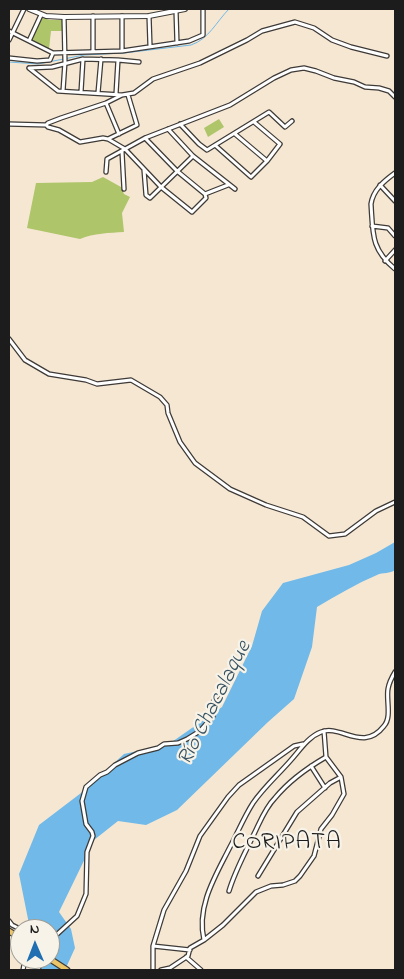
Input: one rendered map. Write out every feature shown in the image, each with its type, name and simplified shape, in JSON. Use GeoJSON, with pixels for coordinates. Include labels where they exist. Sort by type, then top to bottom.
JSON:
{"type":"FeatureCollection","features":[{"type":"Feature","properties":{"kind":"street"},"geometry":{"type":"LineString","coordinates":[[9,40],[10,32],[24,9]]}},
{"type":"Feature","properties":{"kind":"street"},"geometry":{"type":"LineString","coordinates":[[29,9],[41,15],[64,17],[149,16],[185,9]]}},
{"type":"Feature","properties":{"kind":"street"},"geometry":{"type":"LineString","coordinates":[[10,32],[53,53],[122,51],[188,41],[203,36],[203,9]]}},
{"type":"Feature","properties":{"kind":"street"},"geometry":{"type":"LineString","coordinates":[[176,11],[177,43]]}},
{"type":"Feature","properties":{"kind":"street"},"geometry":{"type":"LineString","coordinates":[[29,41],[41,15]]}},
{"type":"Feature","properties":{"kind":"street"},"geometry":{"type":"LineString","coordinates":[[93,52],[94,16]]}},
{"type":"Feature","properties":{"kind":"street"},"geometry":{"type":"LineString","coordinates":[[122,16],[122,51]]}},
{"type":"Feature","properties":{"kind":"street"},"geometry":{"type":"LineString","coordinates":[[149,16],[150,46]]}},
{"type":"Feature","properties":{"kind":"street"},"geometry":{"type":"LineString","coordinates":[[63,91],[65,63],[64,17]]}},
{"type":"Feature","properties":{"kind":"street"},"geometry":{"type":"LineString","coordinates":[[46,125],[54,120],[106,103],[122,95],[137,92],[153,79],[200,63],[256,34],[295,22],[323,32],[328,38],[351,47],[387,56]]}},
{"type":"Feature","properties":{"kind":"street"},"geometry":{"type":"LineString","coordinates":[[9,58],[37,61],[50,60],[53,53]]}},
{"type":"Feature","properties":{"kind":"street"},"geometry":{"type":"LineString","coordinates":[[122,95],[58,90],[29,68],[52,67],[83,60],[101,59],[139,62]]}},
{"type":"Feature","properties":{"kind":"street"},"geometry":{"type":"LineString","coordinates":[[98,93],[101,59]]}},
{"type":"Feature","properties":{"kind":"street"},"geometry":{"type":"LineString","coordinates":[[81,92],[83,60]]}},
{"type":"Feature","properties":{"kind":"street"},"geometry":{"type":"LineString","coordinates":[[116,94],[118,60]]}},
{"type":"Feature","properties":{"kind":"street"},"geometry":{"type":"LineString","coordinates":[[106,172],[107,159],[145,138],[230,105],[274,78],[291,70],[304,68],[316,71],[366,87],[389,91],[395,97]]}},
{"type":"Feature","properties":{"kind":"street"},"geometry":{"type":"LineString","coordinates":[[108,139],[138,123],[128,94]]}},
{"type":"Feature","properties":{"kind":"street"},"geometry":{"type":"LineString","coordinates":[[106,103],[119,134]]}},
{"type":"Feature","properties":{"kind":"street"},"geometry":{"type":"LineString","coordinates":[[180,124],[207,150],[269,112],[285,127],[292,121]]}},
{"type":"Feature","properties":{"kind":"street"},"geometry":{"type":"LineString","coordinates":[[216,146],[251,176],[267,161],[280,144],[254,122]]}},
{"type":"Feature","properties":{"kind":"street"},"geometry":{"type":"LineString","coordinates":[[9,124],[46,125],[80,142],[103,138],[108,139],[124,150],[161,186],[192,212],[206,198],[205,194]]}},
{"type":"Feature","properties":{"kind":"street"},"geometry":{"type":"LineString","coordinates":[[168,128],[193,156],[235,189]]}},
{"type":"Feature","properties":{"kind":"street"},"geometry":{"type":"LineString","coordinates":[[235,134],[267,161]]}},
{"type":"Feature","properties":{"kind":"street"},"geometry":{"type":"LineString","coordinates":[[145,138],[177,171],[205,194]]}},
{"type":"Feature","properties":{"kind":"street"},"geometry":{"type":"LineString","coordinates":[[124,150],[124,189]]}},
{"type":"Feature","properties":{"kind":"street"},"geometry":{"type":"LineString","coordinates":[[144,170],[147,197],[152,198],[161,186],[193,156]]}},
{"type":"Feature","properties":{"kind":"street"},"geometry":{"type":"LineString","coordinates":[[395,173],[380,185],[372,200],[373,239],[385,261],[395,270]]}},
{"type":"Feature","properties":{"kind":"street"},"geometry":{"type":"LineString","coordinates":[[205,194],[228,185]]}},
{"type":"Feature","properties":{"kind":"street"},"geometry":{"type":"LineString","coordinates":[[380,185],[395,201]]}},
{"type":"Feature","properties":{"kind":"street"},"geometry":{"type":"LineString","coordinates":[[372,226],[388,228],[395,236]]}},
{"type":"Feature","properties":{"kind":"street"},"geometry":{"type":"LineString","coordinates":[[385,261],[395,250]]}},
{"type":"Feature","properties":{"kind":"street"},"geometry":{"type":"LineString","coordinates":[[9,339],[20,356],[38,369],[49,374],[86,380],[97,384],[131,380],[160,397],[167,405],[168,413],[184,450],[200,468],[230,489],[303,517],[320,530],[332,536],[345,534],[376,511],[395,502]]}},
{"type":"Feature","properties":{"kind":"street"},"geometry":{"type":"LineString","coordinates":[[204,940],[203,917],[210,886],[252,805],[304,744],[319,732],[324,731],[364,739],[370,738],[384,727],[387,721],[388,690],[395,672]]}},
{"type":"Feature","properties":{"kind":"street"},"geometry":{"type":"LineString","coordinates":[[60,932],[77,916],[86,894],[87,852],[93,836],[86,824],[82,800],[86,787],[115,765],[138,753],[158,748],[164,744],[178,743],[200,731],[213,716],[212,703],[231,675]]}},
{"type":"Feature","properties":{"kind":"street"},"geometry":{"type":"LineString","coordinates":[[304,744],[294,746],[239,786],[228,797],[200,836],[186,871],[164,910],[153,946],[153,970],[170,968],[186,957],[196,943],[204,940],[223,925],[256,892],[271,886],[295,881],[300,876],[314,856],[321,829],[344,794],[342,777],[326,757],[324,731]]}},
{"type":"Feature","properties":{"kind":"street"},"geometry":{"type":"LineString","coordinates":[[228,891],[235,872],[265,812],[285,786],[326,757]]}},
{"type":"Feature","properties":{"kind":"street"},"geometry":{"type":"LineString","coordinates":[[311,766],[325,788]]}},
{"type":"Feature","properties":{"kind":"street"},"geometry":{"type":"LineString","coordinates":[[258,876],[297,812],[325,788],[342,777]]}},
{"type":"Feature","properties":{"kind":"street"},"geometry":{"type":"LineString","coordinates":[[153,946],[190,950]]}},
{"type":"Feature","properties":{"kind":"street"},"geometry":{"type":"LineString","coordinates":[[186,957],[201,970]]}},
{"type":"Feature","properties":{"kind":"green space"},"geometry":{"type":"Polygon","coordinates":[[[41,17],[50,20],[63,20],[63,31],[51,31],[49,49],[31,40],[41,17]]]}},
{"type":"Feature","properties":{"kind":"green space"},"geometry":{"type":"Polygon","coordinates":[[[219,119],[224,127],[208,137],[204,128],[219,119]]]}},
{"type":"Feature","properties":{"kind":"green space"},"geometry":{"type":"Polygon","coordinates":[[[103,177],[121,187],[124,194],[130,197],[122,213],[124,232],[96,234],[80,239],[27,228],[36,183],[92,182],[103,177]]]}},
{"type":"Feature","properties":{"kind":"water"},"geometry":{"type":"Polygon","coordinates":[[[395,542],[395,570],[369,578],[317,607],[312,647],[294,699],[177,810],[146,825],[118,821],[94,840],[59,912],[71,929],[75,948],[65,970],[32,970],[60,969],[60,919],[28,919],[19,874],[39,825],[81,793],[124,754],[169,744],[222,707],[252,646],[262,611],[283,583],[349,565],[395,542]]]}},
{"type":"Feature","properties":{"kind":"waterway"},"geometry":{"type":"LineString","coordinates":[[9,62],[38,64],[84,55],[124,53],[191,45],[203,39],[229,9]]}},
{"type":"Feature","properties":{"kind":"district","name":"CORIPATA"},"geometry":{"type":"Point","coordinates":[287,844]}},
{"type":"Feature","properties":{"kind":"water label","name":"Río Chacalaque"},"geometry":{"type":"Point","coordinates":[216,704]}}]}
